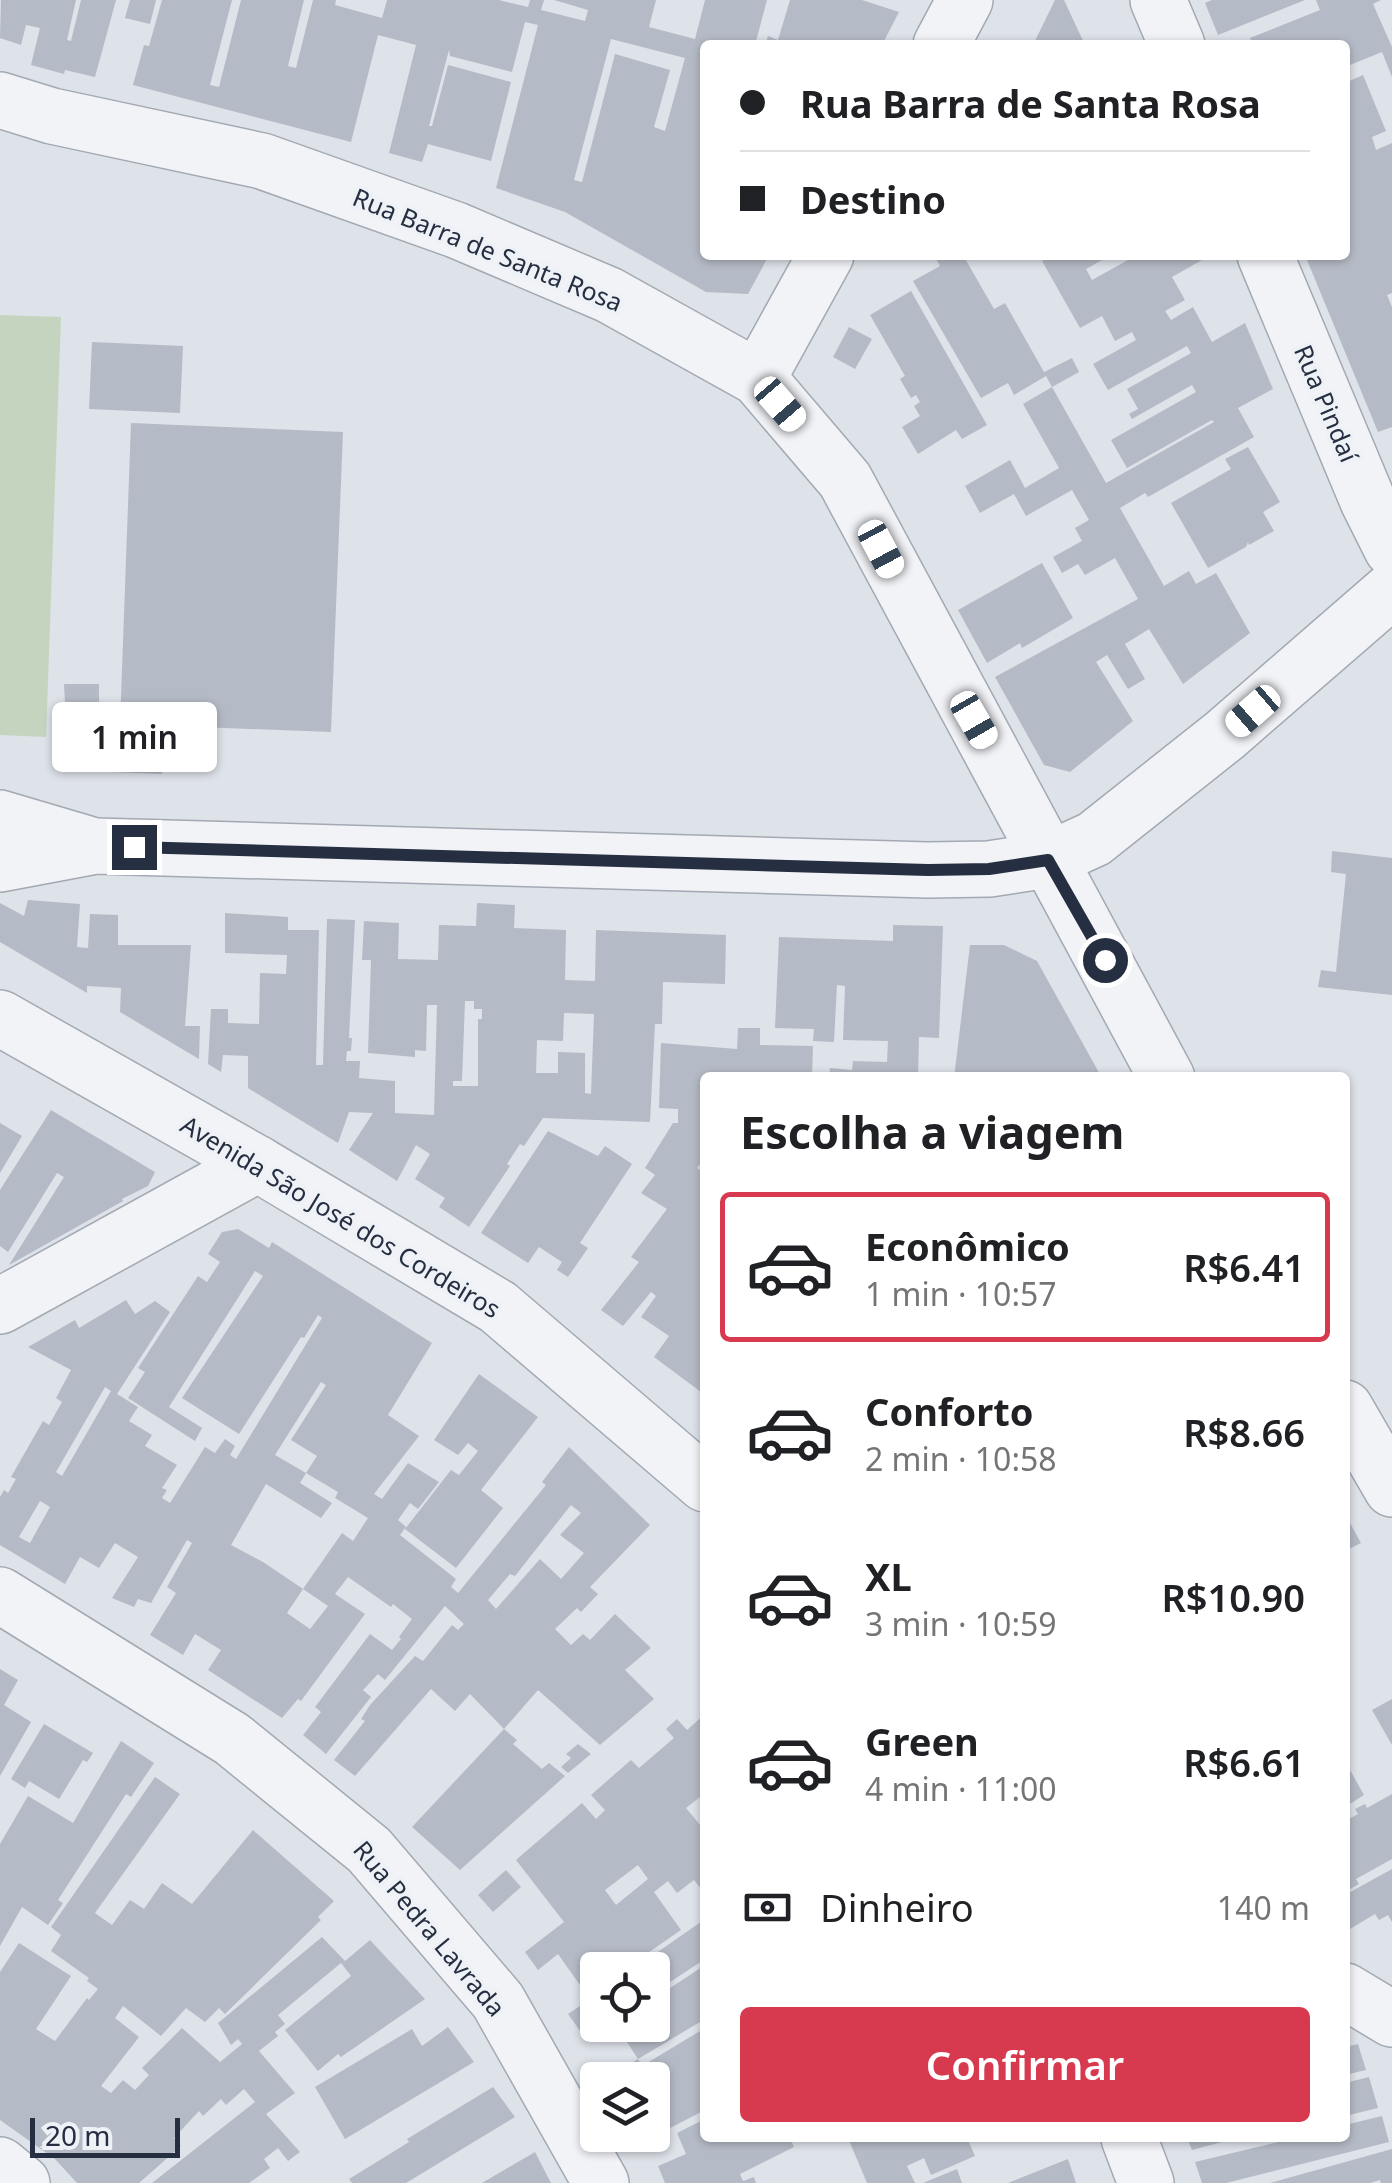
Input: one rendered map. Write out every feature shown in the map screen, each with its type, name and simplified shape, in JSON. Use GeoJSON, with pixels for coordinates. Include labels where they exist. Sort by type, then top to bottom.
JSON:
{"type":"FeatureCollection","features":[{"type":"Feature","properties":{"kind":"street"},"geometry":{"type":"LineString","coordinates":[[945,40],[965,0]]}},
{"type":"Feature","properties":{"kind":"street"},"geometry":{"type":"LineString","coordinates":[[1158,0],[1175,40]]}},
{"type":"Feature","properties":{"kind":"street","name":"Rua Barra de Santa Rosa"},"geometry":{"type":"LineString","coordinates":[[0,100],[52,116],[262,160],[456,230],[609,295],[758,378],[844,480],[1163,1072]]}},
{"type":"Feature","properties":{"kind":"street"},"geometry":{"type":"LineString","coordinates":[[758,378],[823,260]]}},
{"type":"Feature","properties":{"kind":"street","name":"Rua Pindaí"},"geometry":{"type":"LineString","coordinates":[[1267,260],[1392,549]]}},
{"type":"Feature","properties":{"kind":"street"},"geometry":{"type":"LineString","coordinates":[[0,864],[96,846],[928,870],[989,869],[1048,860],[1094,839],[1226,735],[1392,590]]}},
{"type":"Feature","properties":{"kind":"street"},"geometry":{"type":"LineString","coordinates":[[0,818],[96,846]]}},
{"type":"Feature","properties":{"kind":"street","name":"Avenida São José dos Cordeiros"},"geometry":{"type":"LineString","coordinates":[[0,1018],[258,1164],[498,1308],[700,1480]]}},
{"type":"Feature","properties":{"kind":"street"},"geometry":{"type":"LineString","coordinates":[[0,1306],[258,1164]]}},
{"type":"Feature","properties":{"kind":"street"},"geometry":{"type":"LineString","coordinates":[[1350,1417],[1392,1489]]}},
{"type":"Feature","properties":{"kind":"street","name":"Rua Pedra Lavrada"},"geometry":{"type":"LineString","coordinates":[[0,1595],[232,1739],[369,1850],[498,2002],[601,2183]]}},
{"type":"Feature","properties":{"kind":"street"},"geometry":{"type":"LineString","coordinates":[[1350,1994],[1392,2020]]}},
{"type":"Feature","properties":{"kind":"street"},"geometry":{"type":"LineString","coordinates":[[1131,2142],[1146,2183]]}},
{"type":"Feature","properties":{"kind":"street"},"geometry":{"type":"LineString","coordinates":[[0,2164],[22,2183]]}},
{"type":"Feature","properties":{"kind":"green space"},"geometry":{"type":"Polygon","coordinates":[[[0,315],[61,317],[46,737],[0,735],[0,315]]]}},
{"type":"Feature","properties":{"kind":"building"},"geometry":{"type":"Polygon","coordinates":[[[1,0],[76,0],[67,40],[71,41],[81,0],[116,0],[95,77],[31,65],[40,28],[26,25],[21,45],[0,38],[1,0]]]}},
{"type":"Feature","properties":{"kind":"building"},"geometry":{"type":"Polygon","coordinates":[[[130,0],[156,0],[150,24],[125,18],[130,0]]]}},
{"type":"Feature","properties":{"kind":"building"},"geometry":{"type":"Polygon","coordinates":[[[162,0],[232,0],[210,85],[219,87],[241,0],[304,0],[288,66],[296,68],[313,0],[336,0],[335,5],[382,18],[387,0],[499,0],[528,7],[530,0],[544,0],[541,10],[585,21],[588,10],[554,0],[656,0],[649,27],[695,39],[705,0],[767,0],[756,40],[700,40],[700,260],[766,260],[748,294],[706,292],[565,212],[496,188],[538,25],[525,22],[512,72],[450,56],[449,50],[429,126],[448,65],[511,82],[491,161],[428,144],[422,162],[389,153],[416,45],[378,35],[351,142],[133,85],[144,45],[149,46],[162,0]],[[611,39],[574,180],[582,182],[615,54],[670,70],[654,127],[665,131],[685,58],[611,39]]]}},
{"type":"Feature","properties":{"kind":"building"},"geometry":{"type":"Polygon","coordinates":[[[790,0],[862,0],[899,12],[885,40],[778,40],[790,0]]]}},
{"type":"Feature","properties":{"kind":"building"},"geometry":{"type":"Polygon","coordinates":[[[1055,0],[1064,0],[1083,40],[1035,40],[1055,0]]]}},
{"type":"Feature","properties":{"kind":"building"},"geometry":{"type":"Polygon","coordinates":[[[1305,0],[1218,35],[1205,3],[1305,0]]]}},
{"type":"Feature","properties":{"kind":"building"},"geometry":{"type":"Polygon","coordinates":[[[1316,0],[1381,0],[1373,4],[1392,47],[1392,77],[1382,52],[1350,65],[1350,40],[1250,38],[1320,10],[1316,0]]]}},
{"type":"Feature","properties":{"kind":"building"},"geometry":{"type":"Polygon","coordinates":[[[1363,75],[1386,131],[1372,137],[1376,150],[1392,143],[1392,293],[1387,295],[1392,307],[1392,427],[1378,432],[1307,260],[1350,260],[1350,81],[1363,75]]]}},
{"type":"Feature","properties":{"kind":"building"},"geometry":{"type":"Polygon","coordinates":[[[937,260],[966,260],[994,309],[1005,303],[1044,372],[1072,358],[1079,372],[1052,387],[1046,376],[1014,395],[1008,383],[981,398],[913,281],[940,266],[937,260]]]}},
{"type":"Feature","properties":{"kind":"building"},"geometry":{"type":"Polygon","coordinates":[[[1102,260],[1086,269],[1092,280],[1128,260],[1202,260],[1172,277],[1185,300],[1165,311],[1171,320],[1193,307],[1212,342],[1245,323],[1273,389],[1238,408],[1254,437],[1148,497],[1145,493],[1120,508],[1164,586],[1189,571],[1196,584],[1216,573],[1250,633],[1183,684],[1149,629],[1125,644],[1145,679],[1128,689],[1107,655],[1096,662],[1133,721],[1070,772],[1044,765],[995,677],[1138,599],[1115,558],[1085,575],[1078,564],[1062,573],[1053,557],[1082,541],[1075,528],[1089,520],[1072,490],[1026,516],[1014,494],[980,513],[965,486],[1010,460],[1025,488],[1059,468],[1023,404],[1052,387],[1106,483],[1214,422],[1127,468],[1111,440],[1196,392],[1192,385],[1132,419],[1129,414],[1138,409],[1127,389],[1191,353],[1187,346],[1108,390],[1093,364],[1136,340],[1132,332],[1115,341],[1102,316],[1080,328],[1042,261],[1102,260]]]}},
{"type":"Feature","properties":{"kind":"building"},"geometry":{"type":"Polygon","coordinates":[[[911,291],[987,425],[962,439],[956,430],[918,454],[902,427],[920,416],[914,406],[920,402],[916,395],[911,398],[900,379],[905,376],[870,315],[911,291]]]}},
{"type":"Feature","properties":{"kind":"building"},"geometry":{"type":"Polygon","coordinates":[[[849,327],[872,339],[855,369],[833,357],[849,327]]]}},
{"type":"Feature","properties":{"kind":"building"},"geometry":{"type":"Polygon","coordinates":[[[92,342],[183,346],[180,413],[89,409],[92,342]]]}},
{"type":"Feature","properties":{"kind":"building"},"geometry":{"type":"Polygon","coordinates":[[[131,423],[343,432],[331,732],[120,724],[131,423]]]}},
{"type":"Feature","properties":{"kind":"building"},"geometry":{"type":"Polygon","coordinates":[[[1248,447],[1280,502],[1263,512],[1274,531],[1249,545],[1248,542],[1246,547],[1208,568],[1171,503],[1231,469],[1225,459],[1248,447]]]}},
{"type":"Feature","properties":{"kind":"building"},"geometry":{"type":"Polygon","coordinates":[[[1042,563],[1073,618],[987,663],[958,610],[1042,563]]]}},
{"type":"Feature","properties":{"kind":"building"},"geometry":{"type":"Polygon","coordinates":[[[64,684],[99,684],[99,705],[65,704],[64,684]]]}},
{"type":"Feature","properties":{"kind":"building"},"geometry":{"type":"Polygon","coordinates":[[[62,754],[163,756],[162,774],[61,770],[62,754]]]}},
{"type":"Feature","properties":{"kind":"building"},"geometry":{"type":"Polygon","coordinates":[[[1332,851],[1392,858],[1392,995],[1318,987],[1321,970],[1336,972],[1346,874],[1331,872],[1332,851]]]}},
{"type":"Feature","properties":{"kind":"building"},"geometry":{"type":"Polygon","coordinates":[[[28,900],[80,904],[77,947],[88,948],[90,914],[118,915],[118,945],[191,945],[185,1026],[200,1026],[199,1059],[120,1012],[121,988],[87,986],[87,993],[0,942],[0,903],[24,916],[28,900]]]}},
{"type":"Feature","properties":{"kind":"building"},"geometry":{"type":"Polygon","coordinates":[[[477,903],[515,905],[514,928],[566,930],[565,980],[595,981],[596,930],[726,935],[725,984],[663,982],[662,1024],[655,1024],[650,1122],[543,1118],[524,1146],[520,1144],[469,1227],[439,1207],[445,1198],[415,1179],[430,1154],[416,1145],[397,1181],[349,1150],[373,1113],[349,1112],[338,1143],[248,1088],[248,1056],[223,1055],[221,1072],[208,1064],[211,1009],[228,1009],[228,1023],[259,1024],[260,973],[286,974],[287,955],[225,953],[225,913],[288,917],[288,930],[319,930],[316,1065],[323,1065],[327,919],[355,920],[352,1038],[346,1061],[360,1061],[359,1078],[395,1081],[395,1113],[434,1115],[437,1005],[427,1005],[426,1051],[415,1050],[415,1057],[368,1053],[371,960],[362,960],[364,921],[399,923],[398,959],[438,960],[439,925],[476,926],[477,903]],[[465,1001],[462,1081],[453,1081],[453,1086],[478,1086],[478,1019],[482,1019],[482,1009],[474,1009],[474,1001],[465,1001]],[[564,1013],[563,1041],[537,1040],[536,1073],[558,1073],[558,1052],[585,1053],[585,1093],[591,1094],[594,1014],[564,1013]]]}},
{"type":"Feature","properties":{"kind":"building"},"geometry":{"type":"Polygon","coordinates":[[[893,925],[943,926],[939,1038],[919,1037],[918,1072],[830,1072],[830,1068],[852,1070],[853,1061],[887,1062],[888,1041],[843,1040],[845,986],[837,985],[834,1042],[813,1041],[814,1029],[775,1028],[779,937],[893,941],[893,925]]]}},
{"type":"Feature","properties":{"kind":"building"},"geometry":{"type":"Polygon","coordinates":[[[970,945],[1004,945],[1037,961],[1099,1072],[955,1072],[970,945]]]}},
{"type":"Feature","properties":{"kind":"building"},"geometry":{"type":"Polygon","coordinates":[[[738,1028],[760,1028],[760,1045],[813,1046],[812,1072],[700,1072],[700,1391],[654,1357],[669,1336],[641,1317],[656,1296],[651,1292],[623,1326],[601,1310],[639,1262],[631,1257],[667,1209],[641,1193],[655,1175],[645,1168],[673,1123],[678,1123],[678,1109],[659,1108],[661,1043],[737,1049],[738,1028]]]}},
{"type":"Feature","properties":{"kind":"building"},"geometry":{"type":"Polygon","coordinates":[[[51,1110],[155,1172],[148,1186],[9,1265],[64,1177],[57,1173],[8,1252],[0,1246],[0,1190],[51,1110]]]}},
{"type":"Feature","properties":{"kind":"building"},"geometry":{"type":"Polygon","coordinates":[[[0,1123],[22,1136],[0,1173],[0,1123]]]}},
{"type":"Feature","properties":{"kind":"building"},"geometry":{"type":"Polygon","coordinates":[[[548,1131],[598,1156],[605,1146],[632,1164],[580,1243],[588,1248],[568,1277],[557,1270],[562,1262],[539,1247],[528,1263],[481,1233],[548,1131]]]}},
{"type":"Feature","properties":{"kind":"building"},"geometry":{"type":"Polygon","coordinates":[[[238,1229],[269,1248],[272,1242],[432,1343],[388,1415],[419,1436],[374,1494],[382,1499],[408,1463],[439,1482],[418,1509],[410,1503],[398,1520],[406,1527],[400,1535],[456,1579],[451,1587],[458,1593],[546,1485],[542,1482],[569,1447],[650,1525],[590,1587],[598,1594],[581,1612],[577,1608],[555,1629],[571,1645],[583,1634],[590,1640],[615,1614],[651,1648],[625,1670],[654,1699],[600,1745],[538,1690],[504,1729],[470,1694],[455,1711],[431,1689],[355,1776],[334,1760],[365,1721],[361,1719],[370,1705],[415,1656],[423,1661],[452,1625],[458,1630],[464,1624],[445,1606],[385,1680],[378,1674],[363,1690],[371,1697],[326,1754],[303,1735],[321,1712],[315,1707],[370,1634],[392,1650],[401,1639],[412,1619],[393,1604],[391,1607],[348,1577],[335,1594],[365,1614],[301,1701],[298,1699],[282,1718],[208,1670],[221,1650],[195,1634],[183,1655],[150,1635],[176,1593],[167,1587],[192,1543],[187,1540],[151,1603],[138,1599],[134,1607],[112,1598],[138,1557],[115,1543],[99,1568],[80,1557],[65,1584],[0,1545],[0,1497],[4,1490],[8,1493],[16,1479],[11,1477],[43,1421],[49,1425],[62,1402],[56,1398],[71,1370],[28,1347],[75,1320],[79,1328],[126,1300],[135,1314],[155,1301],[170,1312],[117,1394],[138,1407],[129,1421],[152,1435],[145,1446],[177,1465],[162,1488],[167,1490],[162,1498],[170,1503],[205,1447],[215,1453],[225,1439],[235,1446],[230,1455],[236,1459],[322,1318],[318,1315],[301,1337],[239,1434],[182,1398],[263,1276],[255,1271],[169,1407],[202,1428],[195,1441],[128,1398],[145,1372],[138,1368],[198,1276],[207,1282],[220,1262],[208,1254],[222,1232],[238,1229]],[[321,1382],[275,1455],[306,1473],[317,1456],[291,1440],[326,1385],[321,1382]],[[105,1387],[56,1472],[62,1476],[111,1391],[105,1387]],[[306,1473],[300,1483],[332,1503],[321,1518],[266,1484],[231,1545],[303,1589],[342,1533],[353,1541],[368,1518],[335,1498],[338,1492],[306,1473]],[[40,1501],[19,1537],[30,1543],[50,1507],[40,1501]],[[571,1505],[515,1576],[510,1574],[488,1600],[496,1609],[540,1559],[561,1579],[584,1553],[560,1535],[581,1513],[571,1505]],[[303,1589],[287,1613],[310,1629],[328,1606],[303,1589]]]}},
{"type":"Feature","properties":{"kind":"building"},"geometry":{"type":"Polygon","coordinates":[[[479,1374],[538,1417],[481,1490],[503,1508],[456,1568],[405,1529],[451,1470],[459,1475],[478,1451],[468,1443],[458,1455],[434,1440],[479,1374]]]}},
{"type":"Feature","properties":{"kind":"building"},"geometry":{"type":"Polygon","coordinates":[[[1350,1523],[1361,1543],[1350,1548],[1350,1523]]]}},
{"type":"Feature","properties":{"kind":"building"},"geometry":{"type":"Polygon","coordinates":[[[0,1669],[18,1680],[4,1705],[31,1722],[0,1776],[0,1669]]]}},
{"type":"Feature","properties":{"kind":"building"},"geometry":{"type":"Polygon","coordinates":[[[1392,1699],[1392,1745],[1372,1710],[1392,1699]]]}},
{"type":"Feature","properties":{"kind":"building"},"geometry":{"type":"Polygon","coordinates":[[[700,1718],[700,1797],[686,1808],[700,1825],[700,1888],[694,1880],[677,1893],[668,1881],[654,1892],[681,1930],[649,1952],[580,1952],[580,1985],[558,1954],[538,1970],[525,1952],[564,1922],[516,1860],[582,1803],[596,1819],[605,1810],[591,1795],[631,1760],[639,1768],[674,1738],[666,1729],[677,1719],[687,1730],[700,1718]],[[638,1865],[605,1890],[616,1905],[648,1879],[638,1865]]]}},
{"type":"Feature","properties":{"kind":"building"},"geometry":{"type":"Polygon","coordinates":[[[44,1724],[93,1753],[87,1762],[83,1760],[59,1799],[29,1781],[25,1788],[11,1779],[44,1724]]]}},
{"type":"Feature","properties":{"kind":"building"},"geometry":{"type":"Polygon","coordinates":[[[504,1729],[517,1740],[513,1744],[542,1769],[549,1763],[565,1776],[460,1870],[412,1827],[504,1729]]]}},
{"type":"Feature","properties":{"kind":"building"},"geometry":{"type":"Polygon","coordinates":[[[121,1741],[154,1763],[131,1797],[126,1794],[58,1900],[63,1903],[48,1925],[22,1907],[0,1946],[0,1844],[28,1796],[73,1823],[121,1741]]]}},
{"type":"Feature","properties":{"kind":"building"},"geometry":{"type":"Polygon","coordinates":[[[578,1744],[591,1754],[568,1773],[561,1767],[571,1758],[566,1754],[578,1744]]]}},
{"type":"Feature","properties":{"kind":"building"},"geometry":{"type":"Polygon","coordinates":[[[1350,1770],[1364,1795],[1350,1804],[1350,1770]]]}},
{"type":"Feature","properties":{"kind":"building"},"geometry":{"type":"Polygon","coordinates":[[[155,1777],[180,1794],[95,1913],[112,1925],[130,1900],[144,1909],[162,1883],[192,1904],[253,1830],[334,1901],[318,1917],[321,1920],[225,2014],[219,2008],[205,2022],[186,2008],[161,2036],[123,2006],[115,2018],[139,2037],[101,2086],[111,2093],[123,2080],[135,2090],[149,2075],[142,2068],[182,2028],[220,2062],[242,2044],[238,2039],[231,2045],[218,2023],[322,1937],[345,1961],[370,1940],[425,1999],[318,2071],[285,2030],[351,1976],[341,1963],[278,2015],[285,2024],[275,2032],[278,2036],[259,2051],[295,2093],[266,2114],[300,2152],[288,2161],[278,2148],[264,2159],[270,2168],[249,2183],[152,2183],[255,2102],[244,2089],[226,2105],[221,2099],[203,2116],[199,2111],[174,2138],[181,2146],[139,2183],[77,2183],[55,2159],[0,2120],[0,1972],[19,1943],[71,1976],[36,2029],[55,2041],[98,1989],[51,1951],[61,1935],[51,1927],[155,1777]],[[69,2121],[53,2140],[63,2149],[80,2130],[69,2121]]]}},
{"type":"Feature","properties":{"kind":"building"},"geometry":{"type":"Polygon","coordinates":[[[1392,1794],[1392,1859],[1356,1879],[1359,1884],[1350,1889],[1350,1818],[1358,1814],[1355,1809],[1365,1804],[1367,1808],[1392,1794]]]}},
{"type":"Feature","properties":{"kind":"building"},"geometry":{"type":"Polygon","coordinates":[[[1392,1869],[1392,1922],[1388,1915],[1379,1920],[1375,1914],[1350,1929],[1350,1892],[1392,1869]]]}},
{"type":"Feature","properties":{"kind":"building"},"geometry":{"type":"Polygon","coordinates":[[[506,1870],[521,1887],[493,1912],[478,1895],[506,1870]]]}},
{"type":"Feature","properties":{"kind":"building"},"geometry":{"type":"Polygon","coordinates":[[[700,1922],[700,1962],[670,1982],[670,1952],[658,1952],[700,1922]]]}},
{"type":"Feature","properties":{"kind":"building"},"geometry":{"type":"Polygon","coordinates":[[[700,1968],[700,2022],[670,2040],[670,1988],[700,1968]]]}},
{"type":"Feature","properties":{"kind":"building"},"geometry":{"type":"Polygon","coordinates":[[[580,2006],[580,2031],[568,2014],[580,2006]]]}},
{"type":"Feature","properties":{"kind":"building"},"geometry":{"type":"Polygon","coordinates":[[[448,2027],[474,2062],[345,2139],[315,2087],[412,2029],[422,2046],[448,2027]]]}},
{"type":"Feature","properties":{"kind":"building"},"geometry":{"type":"Polygon","coordinates":[[[700,2031],[700,2113],[670,2128],[670,2062],[649,2062],[700,2031]]]}},
{"type":"Feature","properties":{"kind":"building"},"geometry":{"type":"Polygon","coordinates":[[[627,2042],[666,2042],[638,2059],[627,2042]]]}},
{"type":"Feature","properties":{"kind":"building"},"geometry":{"type":"Polygon","coordinates":[[[1358,2044],[1366,2070],[1350,2074],[1350,2046],[1358,2044]]]}},
{"type":"Feature","properties":{"kind":"building"},"geometry":{"type":"Polygon","coordinates":[[[1369,2077],[1378,2108],[1350,2115],[1350,2082],[1369,2077]]]}},
{"type":"Feature","properties":{"kind":"building"},"geometry":{"type":"Polygon","coordinates":[[[493,2087],[515,2117],[406,2183],[352,2183],[349,2179],[409,2142],[407,2139],[493,2087]]]}},
{"type":"Feature","properties":{"kind":"building"},"geometry":{"type":"Polygon","coordinates":[[[1382,2116],[1389,2142],[1226,2183],[1202,2183],[1195,2162],[1278,2142],[1350,2142],[1350,2124],[1382,2116]]]}},
{"type":"Feature","properties":{"kind":"building"},"geometry":{"type":"Polygon","coordinates":[[[700,2122],[700,2142],[792,2142],[794,2147],[740,2174],[743,2181],[754,2177],[756,2183],[665,2183],[658,2166],[686,2154],[677,2133],[700,2122]]]}},
{"type":"Feature","properties":{"kind":"building"},"geometry":{"type":"Polygon","coordinates":[[[850,2142],[969,2142],[975,2156],[931,2175],[924,2158],[907,2166],[915,2183],[867,2183],[850,2142]]]}},
{"type":"Feature","properties":{"kind":"building"},"geometry":{"type":"Polygon","coordinates":[[[1189,2142],[1222,2142],[1192,2150],[1189,2142]]]}},
{"type":"Feature","properties":{"kind":"building"},"geometry":{"type":"Polygon","coordinates":[[[1392,2149],[1392,2183],[1270,2183],[1392,2149]]]}},
{"type":"Feature","properties":{"kind":"building"},"geometry":{"type":"Polygon","coordinates":[[[535,2152],[551,2183],[482,2183],[535,2152]]]}},
{"type":"Feature","properties":{"kind":"building"},"geometry":{"type":"Polygon","coordinates":[[[1068,2159],[1076,2183],[1008,2183],[1068,2159]]]}},
{"type":"Feature","properties":{"kind":"building"},"geometry":{"type":"Polygon","coordinates":[[[957,2169],[962,2183],[923,2183],[957,2169]]]}},
{"type":"Feature","properties":{"kind":"route"},"geometry":{"type":"LineString","coordinates":[[134,847],[928,870],[989,869],[1048,860],[1105,960]]}}]}
